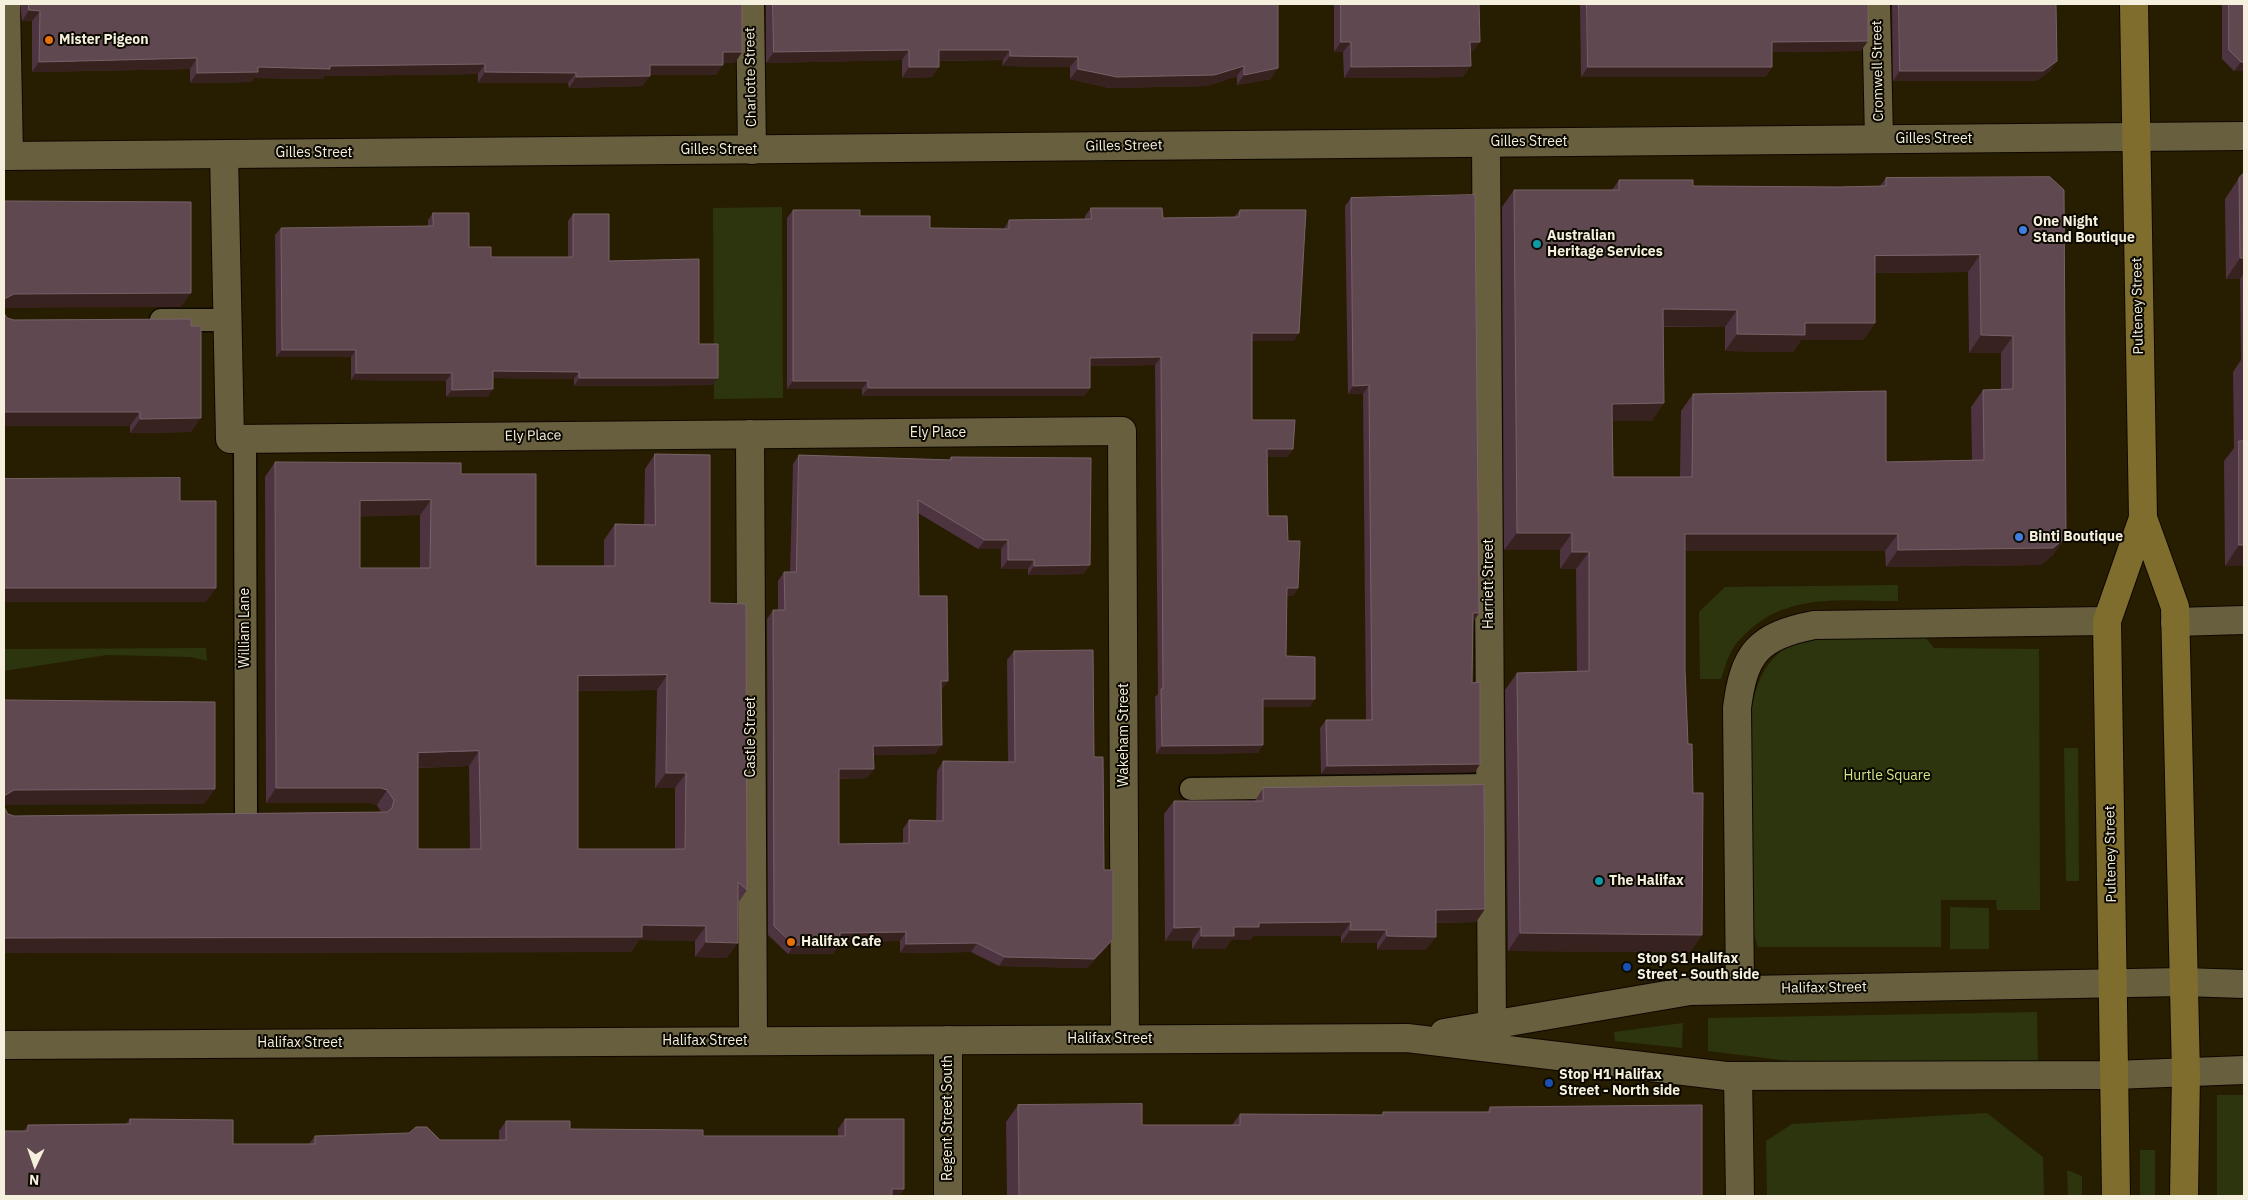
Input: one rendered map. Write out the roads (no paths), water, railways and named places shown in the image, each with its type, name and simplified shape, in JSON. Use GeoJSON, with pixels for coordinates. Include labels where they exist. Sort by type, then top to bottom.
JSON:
{"type":"FeatureCollection","features":[{"type":"Feature","properties":{"kind":"main road","name":"Pulteney Street"},"geometry":{"type":"LineString","coordinates":[[2134,4],[2142,518],[2175,607],[2186,1074],[2184,1196]]}},
{"type":"Feature","properties":{"kind":"main road","name":"Pulteney Street"},"geometry":{"type":"LineString","coordinates":[[2116,1196],[2107,622],[2142,518]]}},
{"type":"Feature","properties":{"kind":"street"},"geometry":{"type":"LineString","coordinates":[[6,4],[6,156]]}},
{"type":"Feature","properties":{"kind":"street","name":"Charlotte Street"},"geometry":{"type":"LineString","coordinates":[[750,4],[752,150]]}},
{"type":"Feature","properties":{"kind":"street","name":"Cromwell Street"},"geometry":{"type":"LineString","coordinates":[[1876,4],[1879,139]]}},
{"type":"Feature","properties":{"kind":"street","name":"Gilles Street"},"geometry":{"type":"LineString","coordinates":[[6,156],[2244,136]]}},
{"type":"Feature","properties":{"kind":"street","name":"Harriett Street"},"geometry":{"type":"LineString","coordinates":[[1486,143],[1492,1026]]}},
{"type":"Feature","properties":{"kind":"street"},"geometry":{"type":"LineString","coordinates":[[224,154],[230,439],[245,439]]}},
{"type":"Feature","properties":{"kind":"street","name":"Ely Place"},"geometry":{"type":"LineString","coordinates":[[245,439],[1122,431]]}},
{"type":"Feature","properties":{"kind":"street","name":"Wakeham Street"},"geometry":{"type":"LineString","coordinates":[[1122,431],[1125,1039]]}},
{"type":"Feature","properties":{"kind":"street","name":"Castle Street"},"geometry":{"type":"LineString","coordinates":[[750,434],[753,1041]]}},
{"type":"Feature","properties":{"kind":"street"},"geometry":{"type":"LineString","coordinates":[[2175,622],[2244,620]]}},
{"type":"Feature","properties":{"kind":"street"},"geometry":{"type":"LineString","coordinates":[[1740,990],[1737,708],[1740,684],[1748,662],[1759,646],[1785,632],[1814,625],[2107,622]]}},
{"type":"Feature","properties":{"kind":"street","name":"Halifax Street"},"geometry":{"type":"LineString","coordinates":[[1407,1038],[1492,1026],[1690,991],[2184,982],[2244,984]]}},
{"type":"Feature","properties":{"kind":"street","name":"Halifax Street"},"geometry":{"type":"LineString","coordinates":[[4,1045],[1407,1038],[1738,1076],[2114,1075],[2186,1074],[2244,1070]]}},
{"type":"Feature","properties":{"kind":"street","name":"Regent Street South"},"geometry":{"type":"LineString","coordinates":[[948,1040],[948,1196]]}},
{"type":"Feature","properties":{"kind":"street"},"geometry":{"type":"LineString","coordinates":[[1738,1076],[1740,1196]]}},
{"type":"Feature","properties":{"kind":"lane"},"geometry":{"type":"LineString","coordinates":[[142,320],[228,320]]}},
{"type":"Feature","properties":{"kind":"lane","name":"William Lane"},"geometry":{"type":"LineString","coordinates":[[245,439],[246,816]]}},
{"type":"Feature","properties":{"kind":"lane"},"geometry":{"type":"LineString","coordinates":[[1191,789],[1490,785]]}},
{"type":"Feature","properties":{"kind":"place","name":"Mister Pigeon"},"geometry":{"type":"Point","coordinates":[49,40]}},
{"type":"Feature","properties":{"kind":"place","name":"One Night Stand Boutique"},"geometry":{"type":"Point","coordinates":[2023,230]}},
{"type":"Feature","properties":{"kind":"place","name":"Australian Heritage Services"},"geometry":{"type":"Point","coordinates":[1537,244]}},
{"type":"Feature","properties":{"kind":"place","name":"Binti Boutique"},"geometry":{"type":"Point","coordinates":[2019,537]}},
{"type":"Feature","properties":{"kind":"place","name":"The Halifax"},"geometry":{"type":"Point","coordinates":[1599,881]}},
{"type":"Feature","properties":{"kind":"place","name":"Halifax Cafe"},"geometry":{"type":"Point","coordinates":[791,942]}},
{"type":"Feature","properties":{"kind":"place","name":"Stop S1 Halifax Street - South side"},"geometry":{"type":"Point","coordinates":[1627,967]}},
{"type":"Feature","properties":{"kind":"place","name":"Stop H1 Halifax Street - North side"},"geometry":{"type":"Point","coordinates":[1549,1083]}},
{"type":"Feature","properties":{"kind":"park label","name":"Hurtle Square"},"geometry":{"type":"Point","coordinates":[1887,776]}}]}
